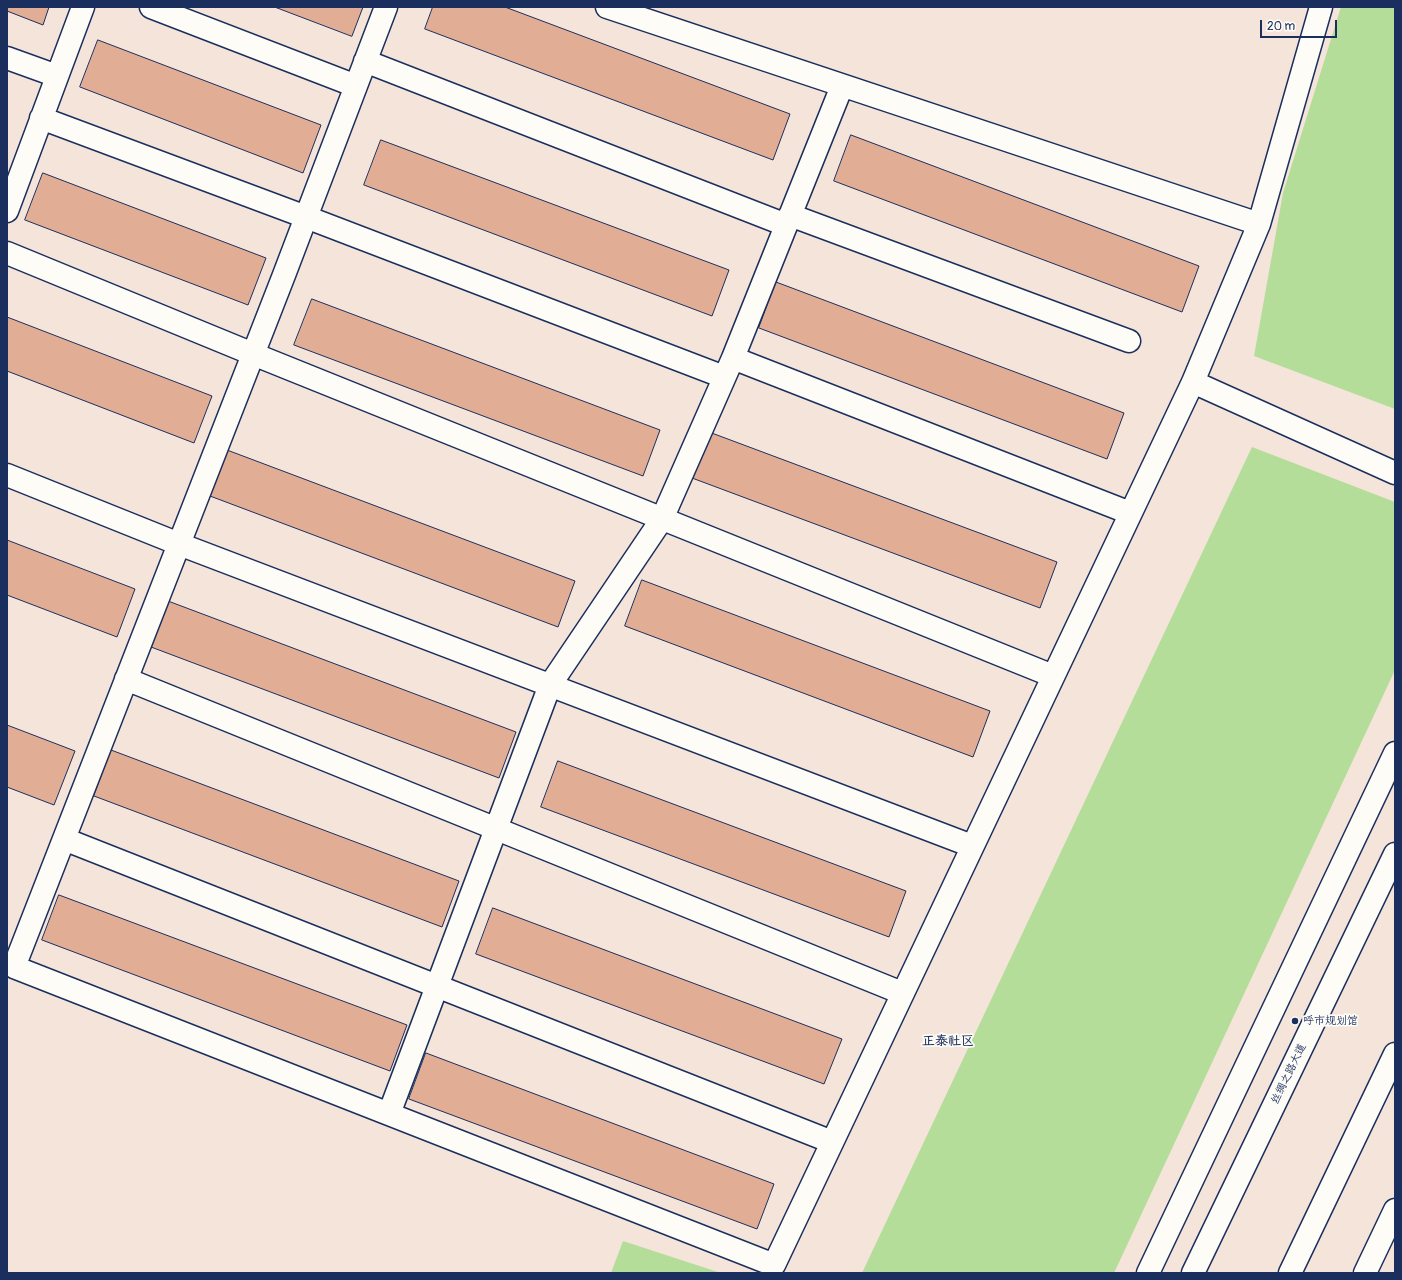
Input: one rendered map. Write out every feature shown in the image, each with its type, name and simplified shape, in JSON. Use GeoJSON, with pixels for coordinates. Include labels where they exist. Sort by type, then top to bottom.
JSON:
{"type":"FeatureCollection","features":[{"type":"Feature","properties":{"kind":"street"},"geometry":{"type":"LineString","coordinates":[[7,211],[83,7]]}},
{"type":"Feature","properties":{"kind":"street"},"geometry":{"type":"LineString","coordinates":[[151,7],[356,86]]}},
{"type":"Feature","properties":{"kind":"street"},"geometry":{"type":"LineString","coordinates":[[386,7],[253,354],[14,967],[774,1265],[1193,382],[1259,224],[1321,7]]}},
{"type":"Feature","properties":{"kind":"street"},"geometry":{"type":"LineString","coordinates":[[607,7],[1259,224]]}},
{"type":"Feature","properties":{"kind":"street"},"geometry":{"type":"LineString","coordinates":[[7,58],[57,76]]}},
{"type":"Feature","properties":{"kind":"street"},"geometry":{"type":"LineString","coordinates":[[365,61],[788,220],[1129,342]]}},
{"type":"Feature","properties":{"kind":"street"},"geometry":{"type":"LineString","coordinates":[[389,1114],[550,685],[662,519],[733,358],[842,86]]}},
{"type":"Feature","properties":{"kind":"street"},"geometry":{"type":"LineString","coordinates":[[41,118],[306,217],[724,378]]}},
{"type":"Feature","properties":{"kind":"street"},"geometry":{"type":"LineString","coordinates":[[7,253],[253,354],[1053,676]]}},
{"type":"Feature","properties":{"kind":"street"},"geometry":{"type":"LineString","coordinates":[[733,358],[1130,513]]}},
{"type":"Feature","properties":{"kind":"street"},"geometry":{"type":"LineString","coordinates":[[1193,382],[1395,473]]}},
{"type":"Feature","properties":{"kind":"street"},"geometry":{"type":"LineString","coordinates":[[7,475],[179,544],[972,846]]}},
{"type":"Feature","properties":{"kind":"street"},"geometry":{"type":"LineString","coordinates":[[126,679],[902,993]]}},
{"type":"Feature","properties":{"kind":"street"},"geometry":{"type":"LineString","coordinates":[[1148,1273],[1395,753]]}},
{"type":"Feature","properties":{"kind":"street"},"geometry":{"type":"LineString","coordinates":[[64,839],[832,1142]]}},
{"type":"Feature","properties":{"kind":"street","name":"丝绸之路大道"},"geometry":{"type":"LineString","coordinates":[[1193,1273],[1395,854]]}},
{"type":"Feature","properties":{"kind":"street"},"geometry":{"type":"LineString","coordinates":[[1290,1273],[1395,1054]]}},
{"type":"Feature","properties":{"kind":"street"},"geometry":{"type":"LineString","coordinates":[[1365,1273],[1395,1210]]}},
{"type":"Feature","properties":{"kind":"green space"},"geometry":{"type":"Polygon","coordinates":[[[1341,7],[1395,7],[1395,409],[1254,356],[1283,193],[1341,7]]]}},
{"type":"Feature","properties":{"kind":"green space"},"geometry":{"type":"Polygon","coordinates":[[[1252,447],[1395,502],[1395,670],[1114,1273],[862,1273],[1252,447]]]}},
{"type":"Feature","properties":{"kind":"green space"},"geometry":{"type":"Polygon","coordinates":[[[623,1241],[721,1273],[611,1273],[623,1241]]]}},
{"type":"Feature","properties":{"kind":"building"},"geometry":{"type":"Polygon","coordinates":[[[7,7],[49,7],[43,25],[7,11],[7,7]]]}},
{"type":"Feature","properties":{"kind":"building"},"geometry":{"type":"Polygon","coordinates":[[[275,7],[363,7],[352,36],[275,7]]]}},
{"type":"Feature","properties":{"kind":"building"},"geometry":{"type":"Polygon","coordinates":[[[433,7],[505,7],[790,114],[773,160],[425,29],[433,7]]]}},
{"type":"Feature","properties":{"kind":"building"},"geometry":{"type":"Polygon","coordinates":[[[98,40],[321,125],[303,173],[80,87],[98,40]]]}},
{"type":"Feature","properties":{"kind":"building"},"geometry":{"type":"Polygon","coordinates":[[[851,135],[1199,266],[1182,312],[834,181],[851,135]]]}},
{"type":"Feature","properties":{"kind":"building"},"geometry":{"type":"Polygon","coordinates":[[[381,140],[729,270],[712,316],[364,185],[381,140]]]}},
{"type":"Feature","properties":{"kind":"building"},"geometry":{"type":"Polygon","coordinates":[[[43,173],[266,258],[248,305],[25,220],[43,173]]]}},
{"type":"Feature","properties":{"kind":"building"},"geometry":{"type":"Polygon","coordinates":[[[776,282],[1124,413],[1107,459],[759,328],[776,282]]]}},
{"type":"Feature","properties":{"kind":"building"},"geometry":{"type":"Polygon","coordinates":[[[312,299],[660,430],[643,476],[294,345],[312,299]]]}},
{"type":"Feature","properties":{"kind":"building"},"geometry":{"type":"Polygon","coordinates":[[[7,317],[212,396],[194,443],[7,371],[7,317]]]}},
{"type":"Feature","properties":{"kind":"building"},"geometry":{"type":"Polygon","coordinates":[[[709,432],[1057,562],[1040,608],[692,478],[709,432]]]}},
{"type":"Feature","properties":{"kind":"building"},"geometry":{"type":"Polygon","coordinates":[[[227,450],[575,581],[558,627],[210,496],[227,450]]]}},
{"type":"Feature","properties":{"kind":"building"},"geometry":{"type":"Polygon","coordinates":[[[7,540],[135,589],[117,637],[7,595],[7,540]]]}},
{"type":"Feature","properties":{"kind":"building"},"geometry":{"type":"Polygon","coordinates":[[[642,580],[990,711],[973,757],[625,626],[642,580]]]}},
{"type":"Feature","properties":{"kind":"building"},"geometry":{"type":"Polygon","coordinates":[[[168,601],[516,732],[499,778],[151,647],[168,601]]]}},
{"type":"Feature","properties":{"kind":"building"},"geometry":{"type":"Polygon","coordinates":[[[7,725],[75,751],[54,805],[7,787],[7,725]]]}},
{"type":"Feature","properties":{"kind":"building"},"geometry":{"type":"Polygon","coordinates":[[[111,750],[459,881],[442,927],[94,796],[111,750]]]}},
{"type":"Feature","properties":{"kind":"building"},"geometry":{"type":"Polygon","coordinates":[[[558,761],[906,891],[889,937],[541,807],[558,761]]]}},
{"type":"Feature","properties":{"kind":"building"},"geometry":{"type":"Polygon","coordinates":[[[59,895],[407,1025],[390,1071],[42,940],[59,895]]]}},
{"type":"Feature","properties":{"kind":"building"},"geometry":{"type":"Polygon","coordinates":[[[493,908],[842,1039],[824,1084],[476,954],[493,908]]]}},
{"type":"Feature","properties":{"kind":"building"},"geometry":{"type":"Polygon","coordinates":[[[426,1053],[774,1184],[757,1229],[409,1099],[426,1053]]]}},
{"type":"Feature","properties":{"kind":"place","name":"呼市规划馆"},"geometry":{"type":"Point","coordinates":[1295,1021]}},
{"type":"Feature","properties":{"kind":"district","name":"正泰社区"},"geometry":{"type":"Point","coordinates":[948,1042]}}]}
